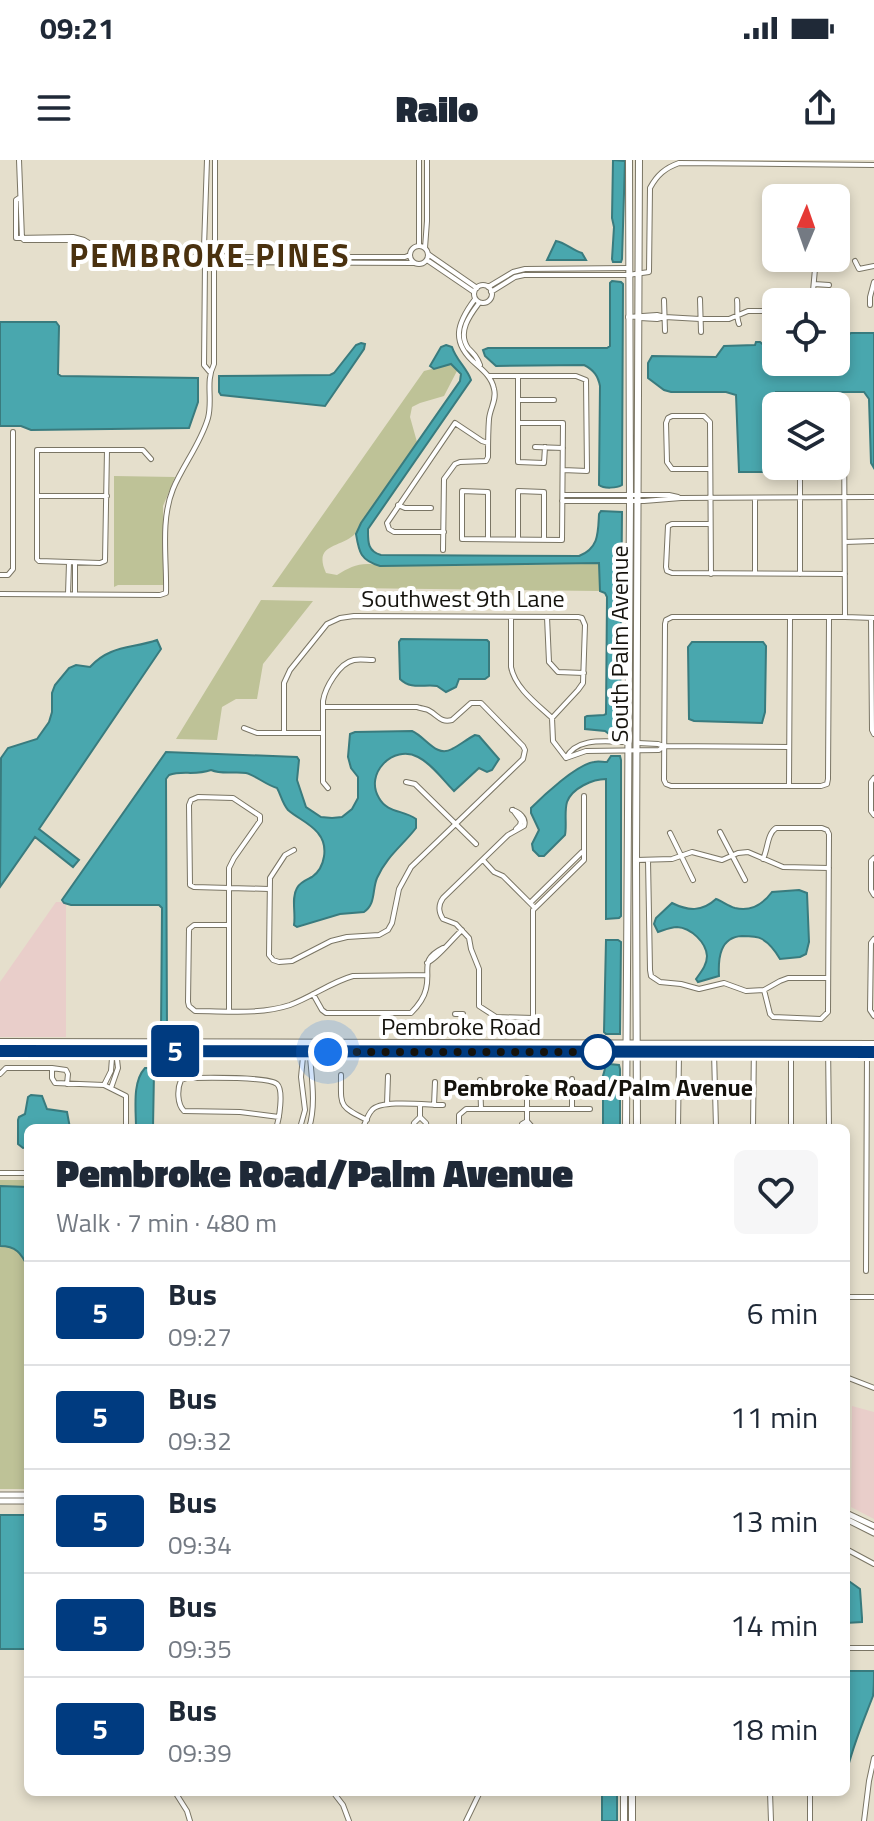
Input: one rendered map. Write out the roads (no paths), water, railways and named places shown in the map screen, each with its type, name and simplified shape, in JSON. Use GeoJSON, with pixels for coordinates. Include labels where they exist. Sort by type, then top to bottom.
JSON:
{"type":"FeatureCollection","features":[{"type":"Feature","properties":{"kind":"main road","name":"South Palm Avenue"},"geometry":{"type":"LineString","coordinates":[[629,160],[628,317],[634,498]]}},
{"type":"Feature","properties":{"kind":"main road","name":"South Palm Avenue"},"geometry":{"type":"LineString","coordinates":[[626,1124],[639,160]]}},
{"type":"Feature","properties":{"kind":"main road","name":"South Palm Avenue"},"geometry":{"type":"LineString","coordinates":[[633,747],[637,1124]]}},
{"type":"Feature","properties":{"kind":"main road","name":"Pembroke Road"},"geometry":{"type":"LineString","coordinates":[[0,1042],[115,1042],[307,1050]]}},
{"type":"Feature","properties":{"kind":"main road","name":"Pembroke Road"},"geometry":{"type":"LineString","coordinates":[[0,1051],[637,1044],[828,1048],[870,1052]]}},
{"type":"Feature","properties":{"kind":"main road","name":"Pembroke Road"},"geometry":{"type":"LineString","coordinates":[[460,1048],[679,1053],[754,1047],[791,1052],[874,1044]]}},
{"type":"Feature","properties":{"kind":"main road"},"geometry":{"type":"LineString","coordinates":[[624,1796],[624,1821]]}},
{"type":"Feature","properties":{"kind":"main road"},"geometry":{"type":"LineString","coordinates":[[632,1796],[632,1821]]}},
{"type":"Feature","properties":{"kind":"street"},"geometry":{"type":"LineString","coordinates":[[19,160],[19,238]]}},
{"type":"Feature","properties":{"kind":"street"},"geometry":{"type":"LineString","coordinates":[[19,238],[77,237],[104,252],[119,256],[191,258],[200,255],[204,247],[207,160]]}},
{"type":"Feature","properties":{"kind":"street"},"geometry":{"type":"LineString","coordinates":[[215,160],[215,247],[219,255],[420,264],[428,257]]}},
{"type":"Feature","properties":{"kind":"street"},"geometry":{"type":"LineString","coordinates":[[419,160],[422,247],[428,257],[475,290],[477,301]]}},
{"type":"Feature","properties":{"kind":"street"},"geometry":{"type":"LineString","coordinates":[[422,247],[427,221],[427,160]]}},
{"type":"Feature","properties":{"kind":"street"},"geometry":{"type":"LineString","coordinates":[[477,301],[485,303],[490,300],[490,290],[519,270],[649,272],[650,188],[654,179],[670,166],[689,162],[874,165]]}},
{"type":"Feature","properties":{"kind":"street"},"geometry":{"type":"LineString","coordinates":[[19,238],[73,241],[96,255],[125,262],[215,263],[410,255]]}},
{"type":"Feature","properties":{"kind":"street"},"geometry":{"type":"LineString","coordinates":[[204,247],[215,247]]}},
{"type":"Feature","properties":{"kind":"street"},"geometry":{"type":"LineString","coordinates":[[414,263],[411,250],[422,247]]}},
{"type":"Feature","properties":{"kind":"street"},"geometry":{"type":"LineString","coordinates":[[200,255],[204,263],[204,367],[209,371]]}},
{"type":"Feature","properties":{"kind":"street"},"geometry":{"type":"LineString","coordinates":[[0,594],[166,593],[167,508],[209,415],[209,371],[214,364],[215,263],[219,255]]}},
{"type":"Feature","properties":{"kind":"street"},"geometry":{"type":"LineString","coordinates":[[855,261],[859,269],[874,266]]}},
{"type":"Feature","properties":{"kind":"street"},"geometry":{"type":"LineString","coordinates":[[814,288],[816,272]]}},
{"type":"Feature","properties":{"kind":"street"},"geometry":{"type":"LineString","coordinates":[[870,305],[874,282]]}},
{"type":"Feature","properties":{"kind":"street"},"geometry":{"type":"LineString","coordinates":[[814,284],[829,285]]}},
{"type":"Feature","properties":{"kind":"street"},"geometry":{"type":"LineString","coordinates":[[475,290],[481,285],[490,290]]}},
{"type":"Feature","properties":{"kind":"street"},"geometry":{"type":"LineString","coordinates":[[700,299],[701,332]]}},
{"type":"Feature","properties":{"kind":"street"},"geometry":{"type":"LineString","coordinates":[[664,300],[665,331]]}},
{"type":"Feature","properties":{"kind":"street"},"geometry":{"type":"LineString","coordinates":[[737,300],[739,324]]}},
{"type":"Feature","properties":{"kind":"street"},"geometry":{"type":"LineString","coordinates":[[443,550],[444,479],[455,464],[486,461],[488,457],[489,415],[495,396],[493,384],[461,347],[459,337],[462,319],[477,301]]}},
{"type":"Feature","properties":{"kind":"street"},"geometry":{"type":"LineString","coordinates":[[628,317],[729,319],[748,311],[762,311]]}},
{"type":"Feature","properties":{"kind":"street"},"geometry":{"type":"LineString","coordinates":[[489,376],[584,378],[587,383],[587,471],[563,470]]}},
{"type":"Feature","properties":{"kind":"street"},"geometry":{"type":"LineString","coordinates":[[518,376],[518,462],[544,463],[545,447]]}},
{"type":"Feature","properties":{"kind":"street"},"geometry":{"type":"LineString","coordinates":[[518,400],[554,400]]}},
{"type":"Feature","properties":{"kind":"street"},"geometry":{"type":"LineString","coordinates":[[710,469],[672,469],[669,466],[668,418],[704,416],[710,422],[711,574]]}},
{"type":"Feature","properties":{"kind":"street"},"geometry":{"type":"LineString","coordinates":[[444,532],[394,532],[387,526],[388,519],[455,423],[488,443]]}},
{"type":"Feature","properties":{"kind":"street"},"geometry":{"type":"LineString","coordinates":[[488,539],[488,492],[462,491],[462,539],[562,540],[563,423],[518,423]]}},
{"type":"Feature","properties":{"kind":"street"},"geometry":{"type":"LineString","coordinates":[[0,575],[8,575],[13,569],[13,432]]}},
{"type":"Feature","properties":{"kind":"street"},"geometry":{"type":"LineString","coordinates":[[476,438],[488,433]]}},
{"type":"Feature","properties":{"kind":"street"},"geometry":{"type":"LineString","coordinates":[[535,447],[563,448]]}},
{"type":"Feature","properties":{"kind":"street"},"geometry":{"type":"LineString","coordinates":[[107,450],[104,562],[39,561],[37,450],[107,450],[143,450],[151,459]]}},
{"type":"Feature","properties":{"kind":"street"},"geometry":{"type":"LineString","coordinates":[[800,480],[800,574]]}},
{"type":"Feature","properties":{"kind":"street"},"geometry":{"type":"LineString","coordinates":[[845,480],[845,617]]}},
{"type":"Feature","properties":{"kind":"street"},"geometry":{"type":"LineString","coordinates":[[518,539],[518,491],[544,492],[544,539]]}},
{"type":"Feature","properties":{"kind":"street"},"geometry":{"type":"LineString","coordinates":[[37,496],[107,496]]}},
{"type":"Feature","properties":{"kind":"street"},"geometry":{"type":"LineString","coordinates":[[562,498],[658,501],[681,498],[874,497]]}},
{"type":"Feature","properties":{"kind":"street"},"geometry":{"type":"LineString","coordinates":[[755,498],[755,573]]}},
{"type":"Feature","properties":{"kind":"street"},"geometry":{"type":"LineString","coordinates":[[398,505],[431,508]]}},
{"type":"Feature","properties":{"kind":"street"},"geometry":{"type":"LineString","coordinates":[[711,524],[668,526],[667,571],[845,574]]}},
{"type":"Feature","properties":{"kind":"street"},"geometry":{"type":"LineString","coordinates":[[845,542],[874,541]]}},
{"type":"Feature","properties":{"kind":"street"},"geometry":{"type":"LineString","coordinates":[[69,563],[75,594]]}},
{"type":"Feature","properties":{"kind":"street"},"geometry":{"type":"LineString","coordinates":[[68,594],[75,563]]}},
{"type":"Feature","properties":{"kind":"street"},"geometry":{"type":"LineString","coordinates":[[511,617],[512,675],[517,684],[552,718],[553,741],[566,758]]}},
{"type":"Feature","properties":{"kind":"street"},"geometry":{"type":"LineString","coordinates":[[547,617],[547,657],[552,667],[558,672],[584,673],[583,683],[552,718]]}},
{"type":"Feature","properties":{"kind":"street","name":"Southwest 9th Lane"},"geometry":{"type":"LineString","coordinates":[[284,733],[287,677],[320,631],[340,618],[578,617],[584,621],[584,673]]}},
{"type":"Feature","properties":{"kind":"street"},"geometry":{"type":"LineString","coordinates":[[829,618],[827,784],[671,786],[664,780],[665,624],[672,617],[873,618],[874,734]]}},
{"type":"Feature","properties":{"kind":"street"},"geometry":{"type":"LineString","coordinates":[[789,786],[790,618]]}},
{"type":"Feature","properties":{"kind":"street"},"geometry":{"type":"LineString","coordinates":[[328,788],[323,782],[323,707],[327,688],[344,665],[354,660],[373,660]]}},
{"type":"Feature","properties":{"kind":"street"},"geometry":{"type":"LineString","coordinates":[[294,850],[285,855],[272,872],[269,889],[270,958],[279,962],[292,961],[331,941],[379,935],[388,930],[396,896],[411,867],[523,759],[525,750],[481,703],[471,703],[448,722],[438,719],[427,709],[417,707],[323,707]]}},
{"type":"Feature","properties":{"kind":"street"},"geometry":{"type":"LineString","coordinates":[[244,728],[257,733],[323,733]]}},
{"type":"Feature","properties":{"kind":"street"},"geometry":{"type":"LineString","coordinates":[[585,743],[586,751]]}},
{"type":"Feature","properties":{"kind":"street"},"geometry":{"type":"LineString","coordinates":[[566,758],[572,748],[585,743],[659,750],[664,746],[789,747]]}},
{"type":"Feature","properties":{"kind":"street"},"geometry":{"type":"LineString","coordinates":[[566,758],[586,751],[633,747]]}},
{"type":"Feature","properties":{"kind":"street"},"geometry":{"type":"LineString","coordinates":[[874,778],[871,782],[871,811],[874,815]]}},
{"type":"Feature","properties":{"kind":"street"},"geometry":{"type":"LineString","coordinates":[[406,782],[415,784],[476,844]]}},
{"type":"Feature","properties":{"kind":"street"},"geometry":{"type":"LineString","coordinates":[[514,830],[523,828],[525,821],[518,811],[512,810],[521,823],[443,898],[439,911],[443,919],[455,923],[469,938],[479,969],[479,1006],[496,1017],[533,1018],[535,908],[584,860],[584,796]]}},
{"type":"Feature","properties":{"kind":"street"},"geometry":{"type":"LineString","coordinates":[[229,1011],[229,888],[229,868],[260,821],[260,816],[233,798],[198,797],[191,800],[190,885],[194,887],[229,888],[269,889]]}},
{"type":"Feature","properties":{"kind":"street"},"geometry":{"type":"LineString","coordinates":[[763,859],[773,829],[822,828],[829,834],[828,1012],[821,1019],[773,1017],[764,990]]}},
{"type":"Feature","properties":{"kind":"street"},"geometry":{"type":"LineString","coordinates":[[720,832],[745,880]]}},
{"type":"Feature","properties":{"kind":"street"},"geometry":{"type":"LineString","coordinates":[[670,833],[693,880]]}},
{"type":"Feature","properties":{"kind":"street"},"geometry":{"type":"LineString","coordinates":[[530,903],[584,851]]}},
{"type":"Feature","properties":{"kind":"street"},"geometry":{"type":"LineString","coordinates":[[636,860],[672,859],[696,853],[722,860],[748,852],[783,867],[829,868]]}},
{"type":"Feature","properties":{"kind":"street"},"geometry":{"type":"LineString","coordinates":[[873,895],[871,861],[874,858]]}},
{"type":"Feature","properties":{"kind":"street"},"geometry":{"type":"LineString","coordinates":[[483,860],[535,908]]}},
{"type":"Feature","properties":{"kind":"street"},"geometry":{"type":"LineString","coordinates":[[648,860],[650,970],[655,980],[699,989],[724,983],[744,991],[764,990],[783,979],[828,978]]}},
{"type":"Feature","properties":{"kind":"street"},"geometry":{"type":"LineString","coordinates":[[229,925],[194,925],[189,929],[188,1002],[195,1011],[278,1008],[353,976],[427,975]]}},
{"type":"Feature","properties":{"kind":"street"},"geometry":{"type":"LineString","coordinates":[[628,928],[648,928]]}},
{"type":"Feature","properties":{"kind":"street"},"geometry":{"type":"LineString","coordinates":[[313,994],[326,1013],[411,1013],[426,992],[427,963],[462,930]]}},
{"type":"Feature","properties":{"kind":"street"},"geometry":{"type":"LineString","coordinates":[[873,940],[870,1010],[873,1016]]}},
{"type":"Feature","properties":{"kind":"street"},"geometry":{"type":"LineString","coordinates":[[455,1014],[463,1014]]}},
{"type":"Feature","properties":{"kind":"street"},"geometry":{"type":"LineString","coordinates":[[111,1088],[118,1063],[115,1042]]}},
{"type":"Feature","properties":{"kind":"street"},"geometry":{"type":"LineString","coordinates":[[753,1124],[754,1047]]}},
{"type":"Feature","properties":{"kind":"street"},"geometry":{"type":"LineString","coordinates":[[828,1048],[829,1124]]}},
{"type":"Feature","properties":{"kind":"street"},"geometry":{"type":"LineString","coordinates":[[301,1124],[304,1112],[301,1077],[307,1050]]}},
{"type":"Feature","properties":{"kind":"street"},"geometry":{"type":"LineString","coordinates":[[307,1050],[310,1058],[310,1124]]}},
{"type":"Feature","properties":{"kind":"street"},"geometry":{"type":"LineString","coordinates":[[104,1085],[115,1052]]}},
{"type":"Feature","properties":{"kind":"street"},"geometry":{"type":"LineString","coordinates":[[714,1052],[716,1124]]}},
{"type":"Feature","properties":{"kind":"street"},"geometry":{"type":"LineString","coordinates":[[791,1052],[791,1124]]}},
{"type":"Feature","properties":{"kind":"street"},"geometry":{"type":"LineString","coordinates":[[866,1271],[870,1052]]}},
{"type":"Feature","properties":{"kind":"street"},"geometry":{"type":"LineString","coordinates":[[678,1124],[679,1053]]}},
{"type":"Feature","properties":{"kind":"street"},"geometry":{"type":"LineString","coordinates":[[0,1074],[6,1068],[66,1070],[67,1084]]}},
{"type":"Feature","properties":{"kind":"street"},"geometry":{"type":"LineString","coordinates":[[52,1068],[53,1082],[104,1085],[126,1096],[126,1124]]}},
{"type":"Feature","properties":{"kind":"street"},"geometry":{"type":"LineString","coordinates":[[110,1074],[116,1076]]}},
{"type":"Feature","properties":{"kind":"street"},"geometry":{"type":"LineString","coordinates":[[341,1075],[341,1103],[344,1108],[367,1120]]}},
{"type":"Feature","properties":{"kind":"street"},"geometry":{"type":"LineString","coordinates":[[387,1104],[388,1076]]}},
{"type":"Feature","properties":{"kind":"street"},"geometry":{"type":"LineString","coordinates":[[277,1124],[279,1117],[280,1089],[273,1082],[187,1078],[179,1084],[179,1104],[184,1111],[240,1112],[279,1117]]}},
{"type":"Feature","properties":{"kind":"street"},"geometry":{"type":"LineString","coordinates":[[527,1078],[530,1124]]}},
{"type":"Feature","properties":{"kind":"street"},"geometry":{"type":"LineString","coordinates":[[572,1079],[572,1108]]}},
{"type":"Feature","properties":{"kind":"street"},"geometry":{"type":"LineString","coordinates":[[480,1080],[481,1108]]}},
{"type":"Feature","properties":{"kind":"street"},"geometry":{"type":"LineString","coordinates":[[434,1105],[435,1082]]}},
{"type":"Feature","properties":{"kind":"street"},"geometry":{"type":"LineString","coordinates":[[365,1124],[375,1107],[387,1104],[443,1105]]}},
{"type":"Feature","properties":{"kind":"street"},"geometry":{"type":"LineString","coordinates":[[420,1105],[420,1117],[426,1124]]}},
{"type":"Feature","properties":{"kind":"street"},"geometry":{"type":"LineString","coordinates":[[459,1124],[459,1115],[466,1109],[590,1109]]}},
{"type":"Feature","properties":{"kind":"street"},"geometry":{"type":"LineString","coordinates":[[304,1112],[312,1113]]}},
{"type":"Feature","properties":{"kind":"street"},"geometry":{"type":"LineString","coordinates":[[414,1124],[420,1117]]}},
{"type":"Feature","properties":{"kind":"street"},"geometry":{"type":"LineString","coordinates":[[522,1124],[527,1121]]}},
{"type":"Feature","properties":{"kind":"street"},"geometry":{"type":"LineString","coordinates":[[0,1173],[24,1173]]}},
{"type":"Feature","properties":{"kind":"street"},"geometry":{"type":"LineString","coordinates":[[850,1297],[874,1297]]}},
{"type":"Feature","properties":{"kind":"street"},"geometry":{"type":"LineString","coordinates":[[850,1379],[874,1388]]}},
{"type":"Feature","properties":{"kind":"street"},"geometry":{"type":"LineString","coordinates":[[0,1495],[24,1495]]}},
{"type":"Feature","properties":{"kind":"street"},"geometry":{"type":"LineString","coordinates":[[0,1501],[24,1501]]}},
{"type":"Feature","properties":{"kind":"street"},"geometry":{"type":"LineString","coordinates":[[850,1515],[874,1526]]}},
{"type":"Feature","properties":{"kind":"street"},"geometry":{"type":"LineString","coordinates":[[850,1521],[874,1533]]}},
{"type":"Feature","properties":{"kind":"street"},"geometry":{"type":"LineString","coordinates":[[850,1551],[874,1564]]}},
{"type":"Feature","properties":{"kind":"street"},"geometry":{"type":"LineString","coordinates":[[850,1648],[874,1648]]}},
{"type":"Feature","properties":{"kind":"street"},"geometry":{"type":"LineString","coordinates":[[864,1821],[874,1758]]}},
{"type":"Feature","properties":{"kind":"street"},"geometry":{"type":"LineString","coordinates":[[178,1796],[190,1821]]}},
{"type":"Feature","properties":{"kind":"street"},"geometry":{"type":"LineString","coordinates":[[336,1796],[349,1821]]}},
{"type":"Feature","properties":{"kind":"street"},"geometry":{"type":"LineString","coordinates":[[466,1821],[478,1796]]}},
{"type":"Feature","properties":{"kind":"street"},"geometry":{"type":"LineString","coordinates":[[770,1796],[771,1821]]}},
{"type":"Feature","properties":{"kind":"street"},"geometry":{"type":"LineString","coordinates":[[810,1796],[810,1821]]}},
{"type":"Feature","properties":{"kind":"water"},"geometry":{"type":"Polygon","coordinates":[[[613,160],[625,161],[621,262],[613,262],[612,259],[613,160]]]}},
{"type":"Feature","properties":{"kind":"water"},"geometry":{"type":"Polygon","coordinates":[[[556,241],[582,253],[586,260],[547,260],[556,241]]]}},
{"type":"Feature","properties":{"kind":"water"},"geometry":{"type":"Polygon","coordinates":[[[612,281],[623,284],[622,485],[610,488],[599,485],[600,386],[593,371],[584,365],[496,366],[483,350],[607,348],[610,346],[612,281]]]}},
{"type":"Feature","properties":{"kind":"water"},"geometry":{"type":"Polygon","coordinates":[[[0,322],[56,322],[59,326],[58,374],[61,376],[198,378],[198,402],[189,428],[31,430],[21,426],[0,426],[0,322]]]}},
{"type":"Feature","properties":{"kind":"water"},"geometry":{"type":"Polygon","coordinates":[[[874,333],[874,468],[871,463],[869,399],[864,392],[762,392],[762,472],[739,472],[736,395],[726,392],[671,392],[648,378],[648,363],[652,356],[716,357],[724,346],[755,345],[756,342],[762,344],[762,376],[850,376],[850,334],[874,333]]]}},
{"type":"Feature","properties":{"kind":"water"},"geometry":{"type":"Polygon","coordinates":[[[361,343],[365,344],[364,349],[325,406],[221,395],[219,392],[219,376],[330,375],[361,343]]]}},
{"type":"Feature","properties":{"kind":"water"},"geometry":{"type":"Polygon","coordinates":[[[441,347],[452,347],[471,380],[368,529],[369,545],[381,555],[579,556],[594,544],[601,511],[622,512],[620,737],[610,737],[605,731],[585,729],[585,717],[606,714],[607,597],[600,591],[599,563],[380,566],[364,558],[360,550],[356,534],[361,523],[460,381],[461,374],[451,364],[434,369],[430,366],[441,347]]]}},
{"type":"Feature","properties":{"kind":"water"},"geometry":{"type":"Polygon","coordinates":[[[401,639],[487,640],[489,676],[485,679],[459,679],[456,687],[446,692],[437,686],[409,684],[400,679],[401,639]]]}},
{"type":"Feature","properties":{"kind":"water"},"geometry":{"type":"Polygon","coordinates":[[[157,640],[161,649],[39,829],[79,860],[73,867],[35,837],[0,887],[1,758],[8,748],[37,739],[49,722],[55,685],[69,668],[76,665],[90,667],[113,651],[157,640]]]}},
{"type":"Feature","properties":{"kind":"water"},"geometry":{"type":"Polygon","coordinates":[[[692,642],[763,642],[766,646],[765,712],[762,723],[689,719],[688,647],[692,642]]]}},
{"type":"Feature","properties":{"kind":"water"},"geometry":{"type":"Polygon","coordinates":[[[412,731],[441,751],[479,736],[499,759],[492,770],[487,772],[479,768],[454,791],[418,757],[409,754],[391,758],[378,771],[375,789],[386,806],[416,819],[416,828],[381,871],[368,909],[297,927],[294,925],[295,892],[300,884],[316,873],[324,856],[324,844],[318,833],[288,810],[277,788],[249,774],[211,770],[169,775],[166,779],[167,1031],[163,1035],[162,908],[159,905],[71,905],[62,900],[166,752],[297,757],[297,780],[306,807],[321,817],[332,818],[342,817],[352,809],[358,798],[358,777],[348,757],[350,734],[412,731]]]}},
{"type":"Feature","properties":{"kind":"water"},"geometry":{"type":"Polygon","coordinates":[[[611,756],[620,756],[621,760],[621,916],[606,919],[606,779],[584,785],[573,792],[566,806],[565,835],[544,856],[533,850],[532,844],[539,830],[531,808],[579,768],[594,762],[607,762],[611,756]]]}},
{"type":"Feature","properties":{"kind":"water"},"geometry":{"type":"Polygon","coordinates":[[[799,890],[807,893],[809,942],[806,954],[780,959],[770,945],[760,938],[735,937],[722,950],[719,976],[698,982],[696,979],[707,956],[701,941],[682,928],[658,932],[654,924],[672,903],[695,909],[716,899],[735,908],[746,909],[761,903],[772,892],[799,890]]]}},
{"type":"Feature","properties":{"kind":"water"},"geometry":{"type":"Polygon","coordinates":[[[606,940],[621,942],[620,1034],[604,1032],[606,940]]]}},
{"type":"Feature","properties":{"kind":"water"},"geometry":{"type":"Polygon","coordinates":[[[606,1065],[619,1065],[620,1069],[620,1124],[603,1124],[603,1076],[606,1065]]]}},
{"type":"Feature","properties":{"kind":"water"},"geometry":{"type":"Polygon","coordinates":[[[145,1068],[151,1068],[154,1072],[153,1124],[136,1124],[136,1088],[145,1068]]]}},
{"type":"Feature","properties":{"kind":"water"},"geometry":{"type":"Polygon","coordinates":[[[42,1096],[47,1109],[67,1112],[69,1124],[24,1124],[23,1148],[18,1144],[18,1120],[25,1114],[28,1097],[42,1096]]]}},
{"type":"Feature","properties":{"kind":"water"},"geometry":{"type":"Polygon","coordinates":[[[0,1186],[24,1187],[24,1260],[17,1251],[0,1246],[0,1186]]]}},
{"type":"Feature","properties":{"kind":"water"},"geometry":{"type":"Polygon","coordinates":[[[0,1515],[24,1515],[24,1649],[0,1649],[0,1515]]]}},
{"type":"Feature","properties":{"kind":"water"},"geometry":{"type":"Polygon","coordinates":[[[850,1582],[860,1589],[862,1622],[850,1623],[850,1582]]]}},
{"type":"Feature","properties":{"kind":"water"},"geometry":{"type":"Polygon","coordinates":[[[850,1671],[874,1671],[873,1696],[850,1762],[850,1671]]]}},
{"type":"Feature","properties":{"kind":"water"},"geometry":{"type":"Polygon","coordinates":[[[602,1796],[617,1796],[617,1821],[602,1821],[602,1796]]]}},
{"type":"Feature","properties":{"kind":"place","name":"Pembroke Road/Palm Avenue"},"geometry":{"type":"Point","coordinates":[598,1052]}},
{"type":"Feature","properties":{"kind":"district","name":"PEMBROKE PINES"},"geometry":{"type":"Point","coordinates":[210,255]}}]}
